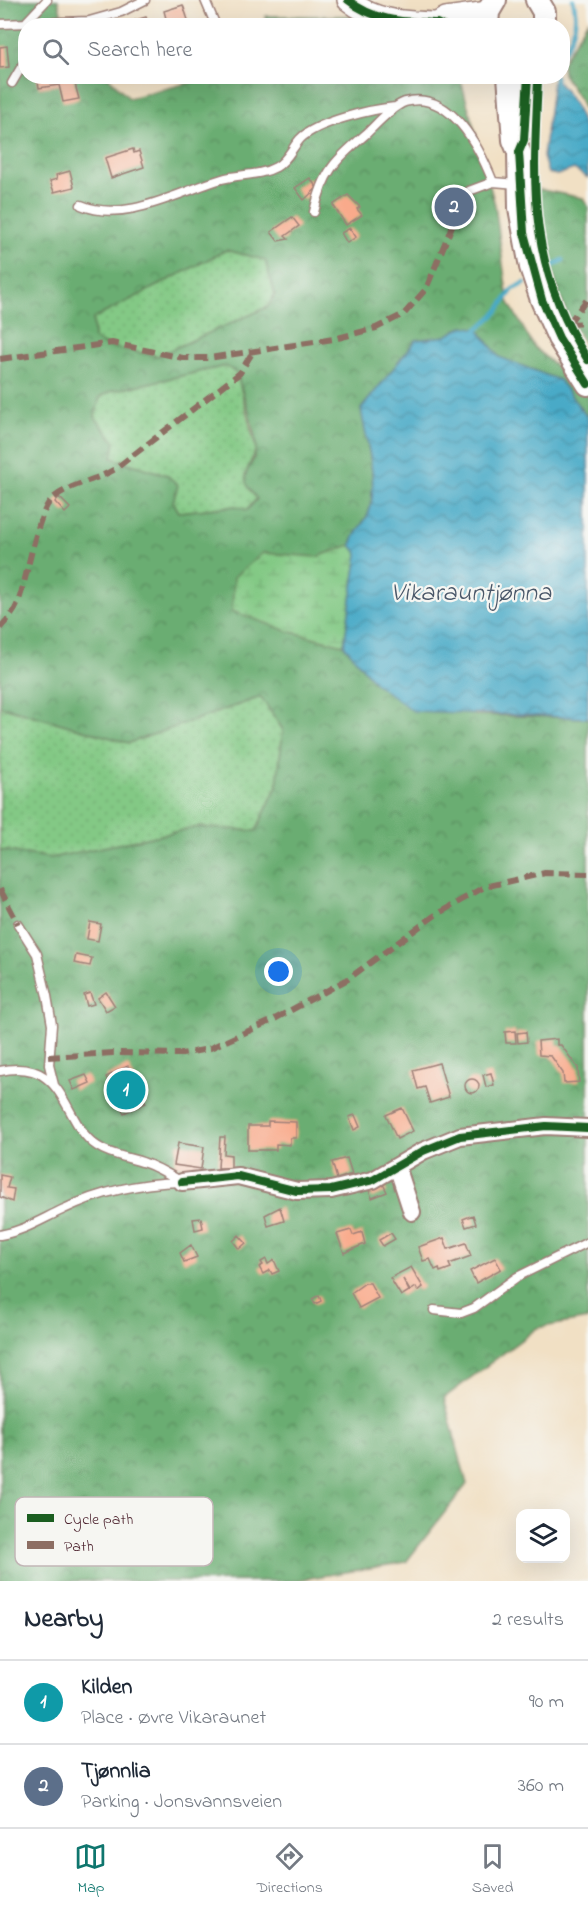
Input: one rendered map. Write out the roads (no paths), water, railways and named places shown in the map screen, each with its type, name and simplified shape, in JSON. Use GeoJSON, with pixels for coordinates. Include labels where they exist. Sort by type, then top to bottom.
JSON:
{"type":"FeatureCollection","features":[{"type":"Feature","properties":{"kind":"main road"},"geometry":{"type":"LineString","coordinates":[[537,0],[544,12],[544,18]]}},
{"type":"Feature","properties":{"kind":"main road"},"geometry":{"type":"LineString","coordinates":[[510,84],[514,140],[519,152],[519,184],[524,233],[542,300],[558,338],[588,384]]}},
{"type":"Feature","properties":{"kind":"main road"},"geometry":{"type":"LineString","coordinates":[[519,152],[525,140],[528,84]]}},
{"type":"Feature","properties":{"kind":"street"},"geometry":{"type":"LineString","coordinates":[[348,0],[376,18]]}},
{"type":"Feature","properties":{"kind":"street"},"geometry":{"type":"LineString","coordinates":[[446,18],[490,12]]}},
{"type":"Feature","properties":{"kind":"street"},"geometry":{"type":"LineString","coordinates":[[182,1182],[238,1176],[297,1191],[331,1190],[373,1180],[423,1150],[460,1137],[523,1128],[584,1132]]}},
{"type":"Feature","properties":{"kind":"street"},"geometry":{"type":"LineString","coordinates":[[397,1166],[412,1212]]}},
{"type":"Feature","properties":{"kind":"lane"},"geometry":{"type":"LineString","coordinates":[[30,18],[47,0]]}},
{"type":"Feature","properties":{"kind":"lane"},"geometry":{"type":"LineString","coordinates":[[100,18],[121,12],[145,0]]}},
{"type":"Feature","properties":{"kind":"lane"},"geometry":{"type":"LineString","coordinates":[[205,0],[213,18]]}},
{"type":"Feature","properties":{"kind":"lane"},"geometry":{"type":"LineString","coordinates":[[0,24],[18,22]]}},
{"type":"Feature","properties":{"kind":"lane"},"geometry":{"type":"LineString","coordinates":[[12,82],[18,72]]}},
{"type":"Feature","properties":{"kind":"lane"},"geometry":{"type":"LineString","coordinates":[[81,205],[96,210],[126,210],[225,178],[263,172],[280,164],[308,133],[347,118],[415,100],[428,102],[446,111],[460,122],[476,142],[493,182]]}},
{"type":"Feature","properties":{"kind":"lane"},"geometry":{"type":"LineString","coordinates":[[314,212],[320,187],[327,171],[395,107]]}},
{"type":"Feature","properties":{"kind":"lane"},"geometry":{"type":"LineString","coordinates":[[454,221],[469,191],[493,182],[519,184]]}},
{"type":"Feature","properties":{"kind":"lane"},"geometry":{"type":"LineString","coordinates":[[18,924],[37,954],[48,996],[52,1025],[48,1057],[54,1085]]}},
{"type":"Feature","properties":{"kind":"lane"},"geometry":{"type":"LineString","coordinates":[[0,1061],[12,1069]]}},
{"type":"Feature","properties":{"kind":"lane"},"geometry":{"type":"LineString","coordinates":[[0,1071],[12,1069],[36,1074],[54,1085],[63,1096],[81,1130],[97,1146],[120,1157],[145,1163],[182,1182]]}},
{"type":"Feature","properties":{"kind":"lane"},"geometry":{"type":"LineString","coordinates":[[0,1235],[26,1228],[98,1195],[125,1188],[182,1182]]}},
{"type":"Feature","properties":{"kind":"lane"},"geometry":{"type":"LineString","coordinates":[[434,1310],[462,1313],[474,1308],[517,1276],[588,1242]]}},
{"type":"Feature","properties":{"kind":"water"},"geometry":{"type":"Polygon","coordinates":[[[552,84],[560,84],[580,115],[586,138],[588,178],[574,169],[557,175],[548,173],[543,157],[552,84]]]}},
{"type":"Feature","properties":{"kind":"water","name":"Vikarauntjønna"},"geometry":{"type":"Polygon","coordinates":[[[464,326],[478,329],[499,357],[559,380],[588,418],[588,718],[413,711],[376,684],[344,645],[358,554],[351,545],[369,512],[373,487],[371,460],[361,409],[416,340],[446,336],[464,326]]]}},
{"type":"Feature","properties":{"kind":"waterway"},"geometry":{"type":"LineString","coordinates":[[570,38],[574,28],[573,0]]}},
{"type":"Feature","properties":{"kind":"waterway"},"geometry":{"type":"LineString","coordinates":[[549,268],[563,260]]}},
{"type":"Feature","properties":{"kind":"waterway"},"geometry":{"type":"LineString","coordinates":[[478,329],[497,312],[513,289],[525,283]]}},
{"type":"Feature","properties":{"kind":"place","name":"Tjønnlia"},"geometry":{"type":"Point","coordinates":[454,207]}},
{"type":"Feature","properties":{"kind":"place","name":"Kilden"},"geometry":{"type":"Point","coordinates":[126,1090]}}]}
